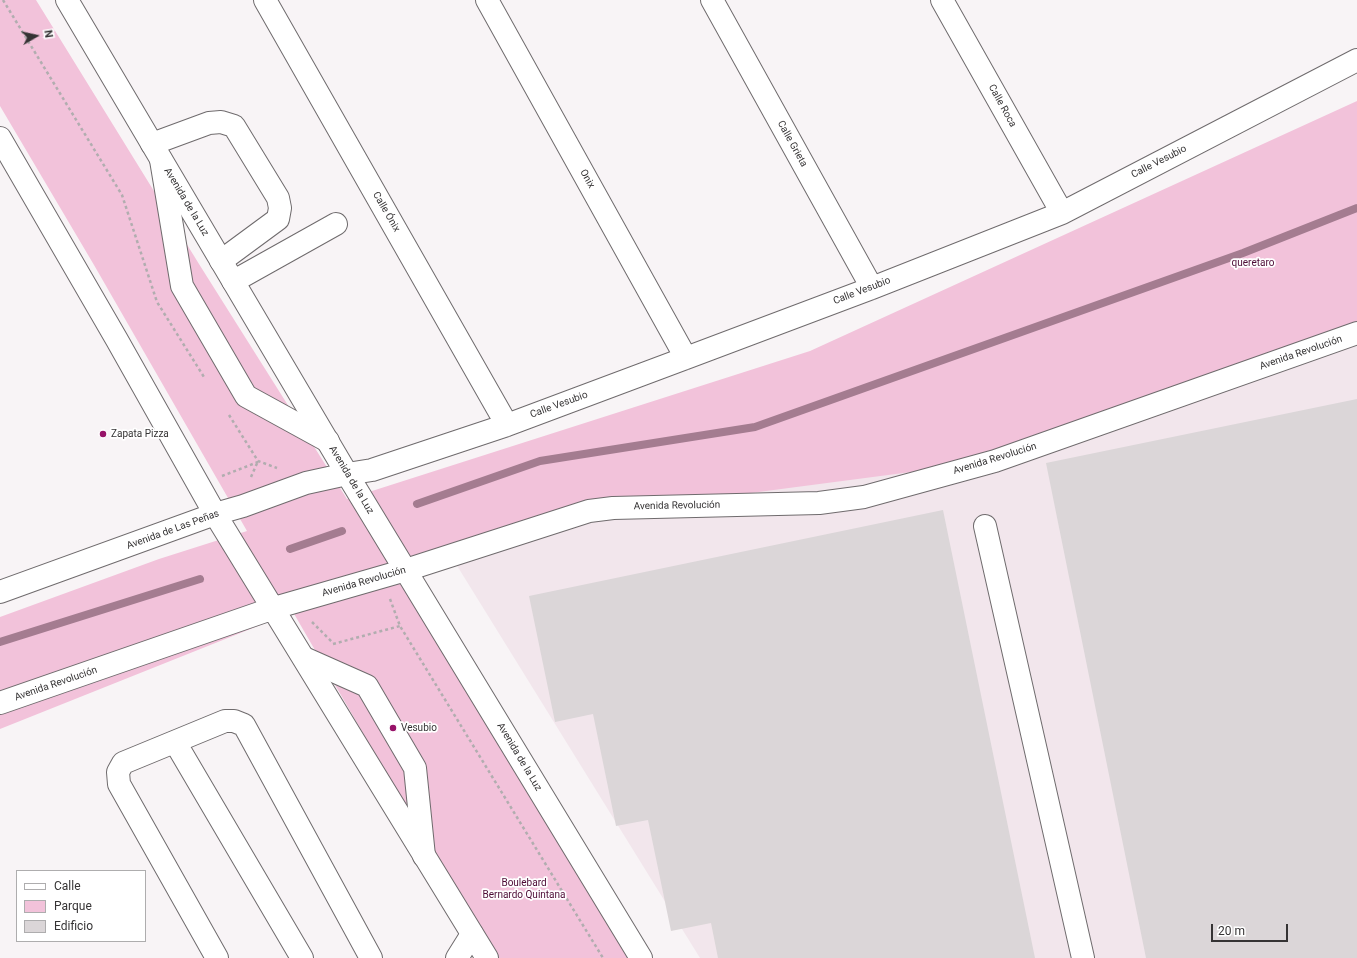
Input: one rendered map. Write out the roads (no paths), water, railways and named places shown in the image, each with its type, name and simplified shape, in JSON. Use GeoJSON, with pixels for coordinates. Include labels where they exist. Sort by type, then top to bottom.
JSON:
{"type":"FeatureCollection","features":[{"type":"Feature","properties":{"kind":"street","name":"Avenida de la Luz"},"geometry":{"type":"LineString","coordinates":[[67,0],[347,474],[641,958]]}},
{"type":"Feature","properties":{"kind":"street","name":"Calle Ónix"},"geometry":{"type":"LineString","coordinates":[[265,0],[507,425]]}},
{"type":"Feature","properties":{"kind":"street","name":"Onix"},"geometry":{"type":"LineString","coordinates":[[487,0],[686,358]]}},
{"type":"Feature","properties":{"kind":"street","name":"Calle Grieta"},"geometry":{"type":"LineString","coordinates":[[712,0],[872,288]]}},
{"type":"Feature","properties":{"kind":"street","name":"Calle Roca"},"geometry":{"type":"LineString","coordinates":[[942,0],[1062,213]]}},
{"type":"Feature","properties":{"kind":"street","name":"Calle Vesubio"},"geometry":{"type":"LineString","coordinates":[[347,474],[372,470],[507,425],[872,288],[1062,213],[1357,60]]}},
{"type":"Feature","properties":{"kind":"street"},"geometry":{"type":"LineString","coordinates":[[222,261],[278,219],[280,208],[278,198],[234,126],[221,122],[209,123],[156,151],[182,286],[246,396],[328,441]]}},
{"type":"Feature","properties":{"kind":"street"},"geometry":{"type":"LineString","coordinates":[[0,138],[216,514],[487,958]]}},
{"type":"Feature","properties":{"kind":"street"},"geometry":{"type":"LineString","coordinates":[[233,281],[336,224]]}},
{"type":"Feature","properties":{"kind":"street","name":"Avenida Revolución"},"geometry":{"type":"LineString","coordinates":[[0,703],[274,608],[406,570],[589,511],[613,508],[819,503],[864,496],[995,461],[1357,333]]}},
{"type":"Feature","properties":{"kind":"street","name":"Avenida de Las Peñas"},"geometry":{"type":"LineString","coordinates":[[0,592],[306,483],[347,474]]}},
{"type":"Feature","properties":{"kind":"street"},"geometry":{"type":"LineString","coordinates":[[985,526],[1083,958]]}},
{"type":"Feature","properties":{"kind":"street"},"geometry":{"type":"LineString","coordinates":[[304,658],[368,686],[415,768],[424,856]]}},
{"type":"Feature","properties":{"kind":"street"},"geometry":{"type":"LineString","coordinates":[[217,958],[119,784],[118,772],[123,763],[225,721],[234,721],[244,725],[371,958]]}},
{"type":"Feature","properties":{"kind":"street"},"geometry":{"type":"LineString","coordinates":[[175,742],[302,958]]}},
{"type":"Feature","properties":{"kind":"street"},"geometry":{"type":"LineString","coordinates":[[457,958],[472,934]]}},
{"type":"Feature","properties":{"kind":"waterway"},"geometry":{"type":"LineString","coordinates":[[417,504],[540,461],[755,427],[1243,253],[1357,208]]}},
{"type":"Feature","properties":{"kind":"waterway"},"geometry":{"type":"LineString","coordinates":[[290,549],[342,531]]}},
{"type":"Feature","properties":{"kind":"waterway"},"geometry":{"type":"LineString","coordinates":[[0,642],[200,579]]}},
{"type":"Feature","properties":{"kind":"place","name":"Zapata Pizza"},"geometry":{"type":"Point","coordinates":[103,434]}},
{"type":"Feature","properties":{"kind":"place","name":"Vesubio"},"geometry":{"type":"Point","coordinates":[393,728]}},
{"type":"Feature","properties":{"kind":"park label","name":"queretaro"},"geometry":{"type":"Point","coordinates":[1253,263]}},
{"type":"Feature","properties":{"kind":"park label","name":"Boulebard Bernardo Quintana"},"geometry":{"type":"Point","coordinates":[524,888]}}]}
